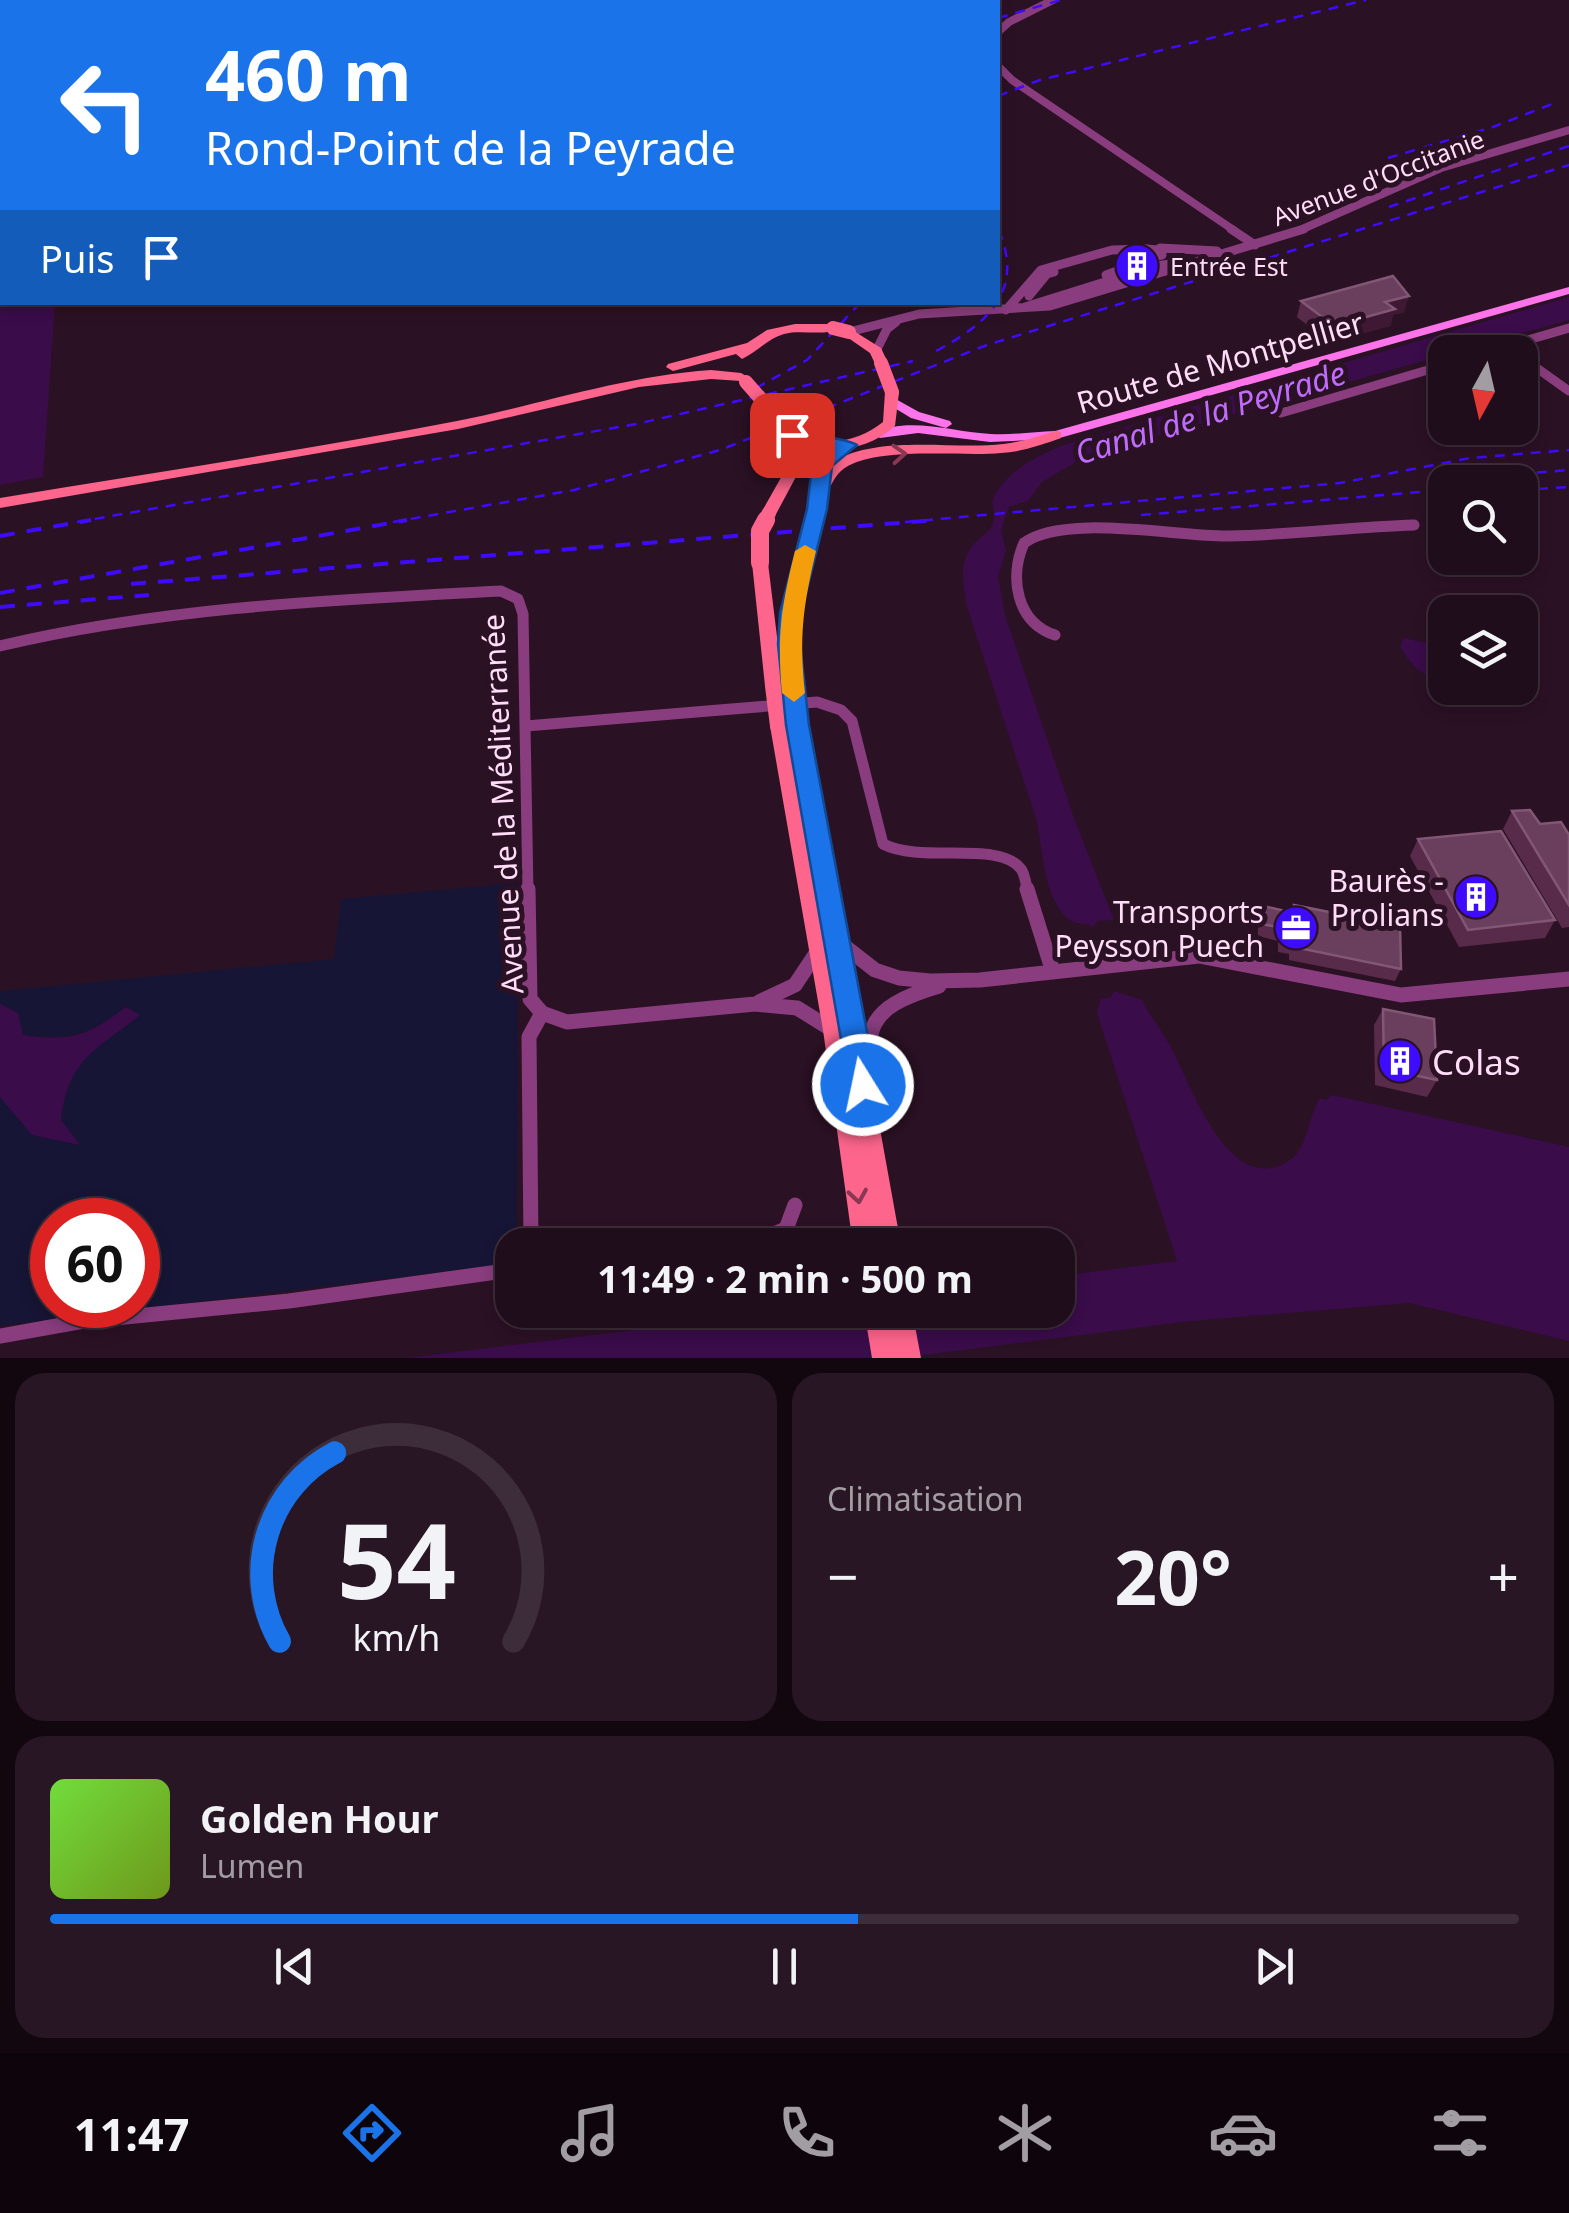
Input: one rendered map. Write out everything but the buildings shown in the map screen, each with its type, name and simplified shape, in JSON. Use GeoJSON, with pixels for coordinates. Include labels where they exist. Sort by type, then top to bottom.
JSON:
{"type":"FeatureCollection","features":[{"type":"Feature","properties":{"kind":"main road","name":"Route de Montpellier"},"geometry":{"type":"LineString","coordinates":[[892,397],[915,415],[969,428],[1010,431],[1048,427],[1569,282]]}},
{"type":"Feature","properties":{"kind":"main road","name":"Route de Montpellier"},"geometry":{"type":"LineString","coordinates":[[880,434],[918,428],[990,438],[1056,434],[1569,290]]}},
{"type":"Feature","properties":{"kind":"main road"},"geometry":{"type":"LineString","coordinates":[[784,686],[790,613],[818,502],[822,466],[828,457],[880,434],[890,423],[892,397],[878,357],[850,332],[833,328],[790,328],[764,336],[742,355],[744,380],[790,433],[799,458],[760,531],[760,563],[827,944],[876,1158],[886,1228]]}},
{"type":"Feature","properties":{"kind":"main road"},"geometry":{"type":"LineString","coordinates":[[418,432],[726,356],[750,346]]}},
{"type":"Feature","properties":{"kind":"main road"},"geometry":{"type":"LineString","coordinates":[[0,503],[418,432],[668,378],[710,374],[744,380]]}},
{"type":"Feature","properties":{"kind":"main road"},"geometry":{"type":"LineString","coordinates":[[790,433],[826,445],[848,445]]}},
{"type":"Feature","properties":{"kind":"main road"},"geometry":{"type":"LineString","coordinates":[[818,502],[839,464],[856,459],[994,450],[1056,434]]}},
{"type":"Feature","properties":{"kind":"main road"},"geometry":{"type":"LineString","coordinates":[[827,944],[834,1030],[863,1228]]}},
{"type":"Feature","properties":{"kind":"main road"},"geometry":{"type":"LineString","coordinates":[[879,1328],[885,1358]]}},
{"type":"Feature","properties":{"kind":"main road"},"geometry":{"type":"LineString","coordinates":[[903,1328],[908,1358]]}},
{"type":"Feature","properties":{"kind":"street"},"geometry":{"type":"LineString","coordinates":[[1000,30],[1053,0]]}},
{"type":"Feature","properties":{"kind":"street"},"geometry":{"type":"LineString","coordinates":[[1000,67],[1255,245]]}},
{"type":"Feature","properties":{"kind":"street","name":"Avenue d'Occitanie"},"geometry":{"type":"LineString","coordinates":[[850,332],[919,314],[976,308],[1021,309],[1202,261],[1342,216],[1441,168],[1569,130]]}},
{"type":"Feature","properties":{"kind":"street"},"geometry":{"type":"LineString","coordinates":[[1005,311],[1042,270],[1112,250],[1216,254]]}},
{"type":"Feature","properties":{"kind":"street"},"geometry":{"type":"LineString","coordinates":[[1021,309],[1047,274],[1110,256],[1153,251]]}},
{"type":"Feature","properties":{"kind":"street"},"geometry":{"type":"LineString","coordinates":[[1030,296],[1114,273],[1128,256]]}},
{"type":"Feature","properties":{"kind":"street"},"geometry":{"type":"LineString","coordinates":[[878,357],[887,329],[899,319]]}},
{"type":"Feature","properties":{"kind":"street"},"geometry":{"type":"LineString","coordinates":[[1538,341],[1569,328]]}},
{"type":"Feature","properties":{"kind":"street"},"geometry":{"type":"LineString","coordinates":[[1281,414],[1428,370]]}},
{"type":"Feature","properties":{"kind":"street"},"geometry":{"type":"LineString","coordinates":[[1538,370],[1569,392]]}},
{"type":"Feature","properties":{"kind":"street"},"geometry":{"type":"LineString","coordinates":[[1054,635],[1040,630],[1013,586],[1023,544],[1032,538],[1092,527],[1192,537],[1266,537],[1414,525]]}},
{"type":"Feature","properties":{"kind":"street","name":"Avenue de la Méditerranée"},"geometry":{"type":"LineString","coordinates":[[0,646],[56,631],[156,616],[285,604],[501,591],[518,599],[523,614],[530,999],[542,1012],[567,1022],[754,1004]]}},
{"type":"Feature","properties":{"kind":"street"},"geometry":{"type":"LineString","coordinates":[[526,726],[817,702],[834,705],[847,712],[852,721],[883,844],[910,856],[993,852],[1009,857],[1021,870],[1052,972]]}},
{"type":"Feature","properties":{"kind":"street"},"geometry":{"type":"LineString","coordinates":[[754,1004],[796,989],[827,944],[898,978],[963,981]]}},
{"type":"Feature","properties":{"kind":"street"},"geometry":{"type":"LineString","coordinates":[[876,1158],[878,1128],[868,1036],[881,1006],[903,994],[963,981],[1199,956],[1401,995],[1569,979]]}},
{"type":"Feature","properties":{"kind":"street"},"geometry":{"type":"LineString","coordinates":[[754,1004],[796,1008],[834,1030]]}},
{"type":"Feature","properties":{"kind":"street"},"geometry":{"type":"LineString","coordinates":[[530,1228],[529,1037],[542,1012]]}},
{"type":"Feature","properties":{"kind":"street"},"geometry":{"type":"LineString","coordinates":[[786,1228],[795,1205]]}},
{"type":"Feature","properties":{"kind":"street"},"geometry":{"type":"LineString","coordinates":[[0,1336],[84,1322],[290,1301],[495,1272]]}},
{"type":"Feature","properties":{"kind":"shaded area"},"geometry":{"type":"Polygon","coordinates":[[[518,883],[517,1228],[495,1228],[495,1266],[160,1307],[160,1198],[30,1198],[30,1322],[0,1326],[0,1097],[32,1135],[79,1145],[61,1120],[70,1083],[86,1058],[139,1015],[126,1007],[78,1034],[23,1035],[18,1013],[0,1004],[0,991],[334,959],[341,899],[518,883]]]}},
{"type":"Feature","properties":{"kind":"water"},"geometry":{"type":"Polygon","coordinates":[[[1569,297],[1569,320],[1516,335],[1439,335],[1569,297]]]}},
{"type":"Feature","properties":{"kind":"water"},"geometry":{"type":"Polygon","coordinates":[[[0,305],[55,305],[43,477],[0,485],[0,305]]]}},
{"type":"Feature","properties":{"kind":"water","name":"Canal de la Peyrade"},"geometry":{"type":"Polygon","coordinates":[[[1428,338],[1428,360],[1086,456],[1042,482],[1028,501],[1009,507],[1001,530],[1006,551],[998,576],[1005,615],[1074,818],[1114,920],[1098,921],[1093,927],[1071,921],[1049,888],[1036,818],[967,607],[963,575],[971,548],[991,528],[992,501],[997,491],[1031,460],[1063,445],[1428,338]]]}},
{"type":"Feature","properties":{"kind":"water"},"geometry":{"type":"Polygon","coordinates":[[[1404,638],[1428,643],[1428,676],[1413,665],[1400,647],[1404,638]]]}},
{"type":"Feature","properties":{"kind":"water"},"geometry":{"type":"Polygon","coordinates":[[[1114,991],[1142,1000],[1217,1135],[1232,1153],[1250,1165],[1269,1168],[1296,1155],[1320,1098],[1326,1100],[1332,1095],[1569,1147],[1569,1341],[1409,1303],[1191,1321],[900,1358],[407,1358],[649,1328],[1075,1328],[1075,1274],[1177,1261],[1097,1013],[1100,999],[1111,997],[1114,991]]]}},
{"type":"Feature","properties":{"kind":"water"},"geometry":{"type":"Polygon","coordinates":[[[0,1004],[18,1013],[23,1035],[40,1037],[78,1034],[101,1025],[126,1007],[140,1015],[87,1058],[70,1083],[61,1120],[80,1145],[32,1135],[0,1097],[0,1004]]]}},
{"type":"Feature","properties":{"kind":"railway"},"geometry":{"type":"LineString","coordinates":[[1000,17],[1061,0]]}},
{"type":"Feature","properties":{"kind":"railway"},"geometry":{"type":"LineString","coordinates":[[1000,95],[1040,80],[1366,0]]}},
{"type":"Feature","properties":{"kind":"railway"},"geometry":{"type":"LineString","coordinates":[[1388,158],[1493,127],[1552,104]]}},
{"type":"Feature","properties":{"kind":"railway"},"geometry":{"type":"LineString","coordinates":[[1389,207],[1569,146]]}},
{"type":"Feature","properties":{"kind":"railway"},"geometry":{"type":"LineString","coordinates":[[393,522],[574,490],[720,450],[987,345],[1569,165]]}},
{"type":"Feature","properties":{"kind":"railway"},"geometry":{"type":"LineString","coordinates":[[1000,234],[1007,269],[1000,296]]}},
{"type":"Feature","properties":{"kind":"railway"},"geometry":{"type":"LineString","coordinates":[[756,388],[807,360],[858,305]]}},
{"type":"Feature","properties":{"kind":"railway"},"geometry":{"type":"LineString","coordinates":[[936,351],[972,329],[995,305]]}},
{"type":"Feature","properties":{"kind":"railway"},"geometry":{"type":"LineString","coordinates":[[77,522],[636,424],[913,361]]}},
{"type":"Feature","properties":{"kind":"railway"},"geometry":{"type":"LineString","coordinates":[[905,522],[1340,483],[1470,458],[1569,450]]}},
{"type":"Feature","properties":{"kind":"railway"},"geometry":{"type":"LineString","coordinates":[[1538,472],[1569,470]]}},
{"type":"Feature","properties":{"kind":"railway"},"geometry":{"type":"LineString","coordinates":[[1538,489],[1569,487]]}},
{"type":"Feature","properties":{"kind":"railway"},"geometry":{"type":"LineString","coordinates":[[1141,515],[1428,491]]}},
{"type":"Feature","properties":{"kind":"railway"},"geometry":{"type":"LineString","coordinates":[[0,536],[91,520]]}},
{"type":"Feature","properties":{"kind":"railway"},"geometry":{"type":"LineString","coordinates":[[0,593],[407,520]]}},
{"type":"Feature","properties":{"kind":"railway"},"geometry":{"type":"LineString","coordinates":[[131,584],[936,520]]}},
{"type":"Feature","properties":{"kind":"railway"},"geometry":{"type":"LineString","coordinates":[[0,607],[149,595]]}},
{"type":"Feature","properties":{"kind":"slow traffic"},"geometry":{"type":"LineString","coordinates":[[794,693],[790,613],[805,551]]}},
{"type":"Feature","properties":{"kind":"place","name":"Entrée Est"},"geometry":{"type":"Point","coordinates":[1137,266]}},
{"type":"Feature","properties":{"kind":"place","name":"Baurès - Prolians"},"geometry":{"type":"Point","coordinates":[1476,897]}},
{"type":"Feature","properties":{"kind":"place","name":"Transports Peysson Puech"},"geometry":{"type":"Point","coordinates":[1296,928]}},
{"type":"Feature","properties":{"kind":"place","name":"Colas"},"geometry":{"type":"Point","coordinates":[1400,1061]}},
{"type":"Feature","properties":{"kind":"route"},"geometry":{"type":"LineString","coordinates":[[792,435],[826,445],[848,445],[828,457],[822,466],[817,509],[790,613],[789,644],[798,725],[863,1085]]}}]}
